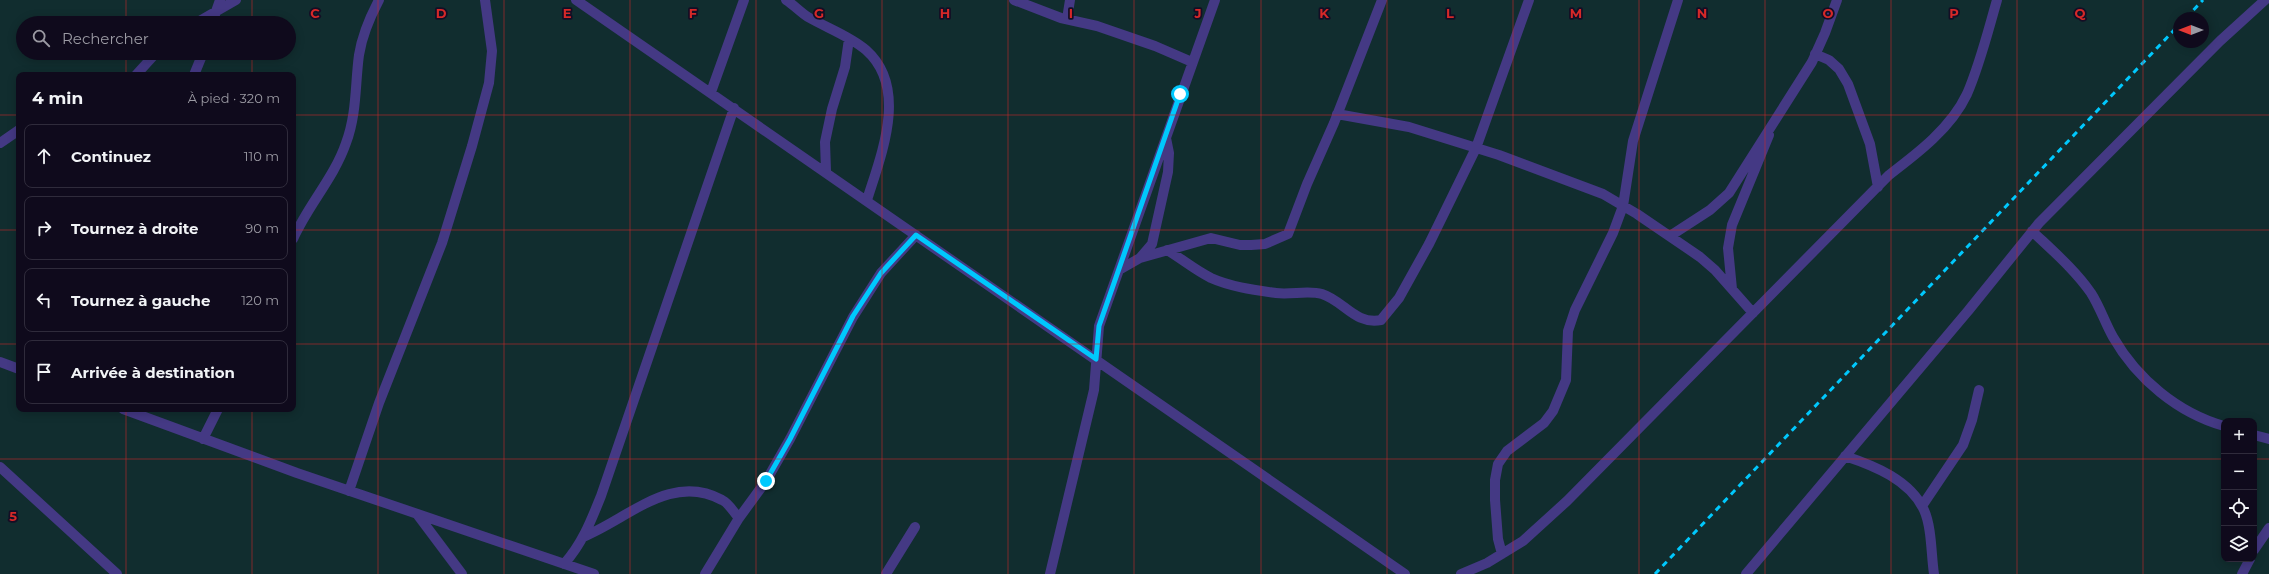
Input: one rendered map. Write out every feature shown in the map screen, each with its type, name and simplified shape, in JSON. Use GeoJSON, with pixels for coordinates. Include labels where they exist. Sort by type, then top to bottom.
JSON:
{"type":"FeatureCollection","features":[{"type":"Feature","properties":{"kind":"street"},"geometry":{"type":"LineString","coordinates":[[205,16],[218,5],[236,0]]}},
{"type":"Feature","properties":{"kind":"street"},"geometry":{"type":"LineString","coordinates":[[296,234],[337,166],[347,142],[352,123],[359,54],[378,0]]}},
{"type":"Feature","properties":{"kind":"street"},"geometry":{"type":"LineString","coordinates":[[349,491],[378,403],[442,243],[472,146],[488,83],[492,51],[484,0]]}},
{"type":"Feature","properties":{"kind":"street"},"geometry":{"type":"LineString","coordinates":[[576,0],[826,171],[1404,574]]}},
{"type":"Feature","properties":{"kind":"street"},"geometry":{"type":"LineString","coordinates":[[711,92],[744,0]]}},
{"type":"Feature","properties":{"kind":"street"},"geometry":{"type":"LineString","coordinates":[[786,0],[806,16],[866,50],[878,63],[886,77],[889,91],[885,137],[867,200]]}},
{"type":"Feature","properties":{"kind":"street"},"geometry":{"type":"LineString","coordinates":[[1014,0],[1067,19],[1097,26],[1155,46],[1192,62]]}},
{"type":"Feature","properties":{"kind":"street"},"geometry":{"type":"LineString","coordinates":[[1067,19],[1070,0]]}},
{"type":"Feature","properties":{"kind":"street"},"geometry":{"type":"LineString","coordinates":[[1050,574],[1094,390],[1099,326],[1215,0]]}},
{"type":"Feature","properties":{"kind":"street"},"geometry":{"type":"LineString","coordinates":[[1120,270],[1140,258],[1211,238],[1240,245],[1264,244],[1288,234],[1361,51],[1380,9],[1382,0]]}},
{"type":"Feature","properties":{"kind":"street"},"geometry":{"type":"LineString","coordinates":[[1167,250],[1211,278],[1260,290],[1290,294],[1319,294],[1333,299],[1353,315],[1364,320],[1381,320],[1399,298],[1429,244],[1476,148],[1529,0]]}},
{"type":"Feature","properties":{"kind":"street"},"geometry":{"type":"LineString","coordinates":[[1502,554],[1498,539],[1494,500],[1494,480],[1498,464],[1507,451],[1544,423],[1553,411],[1566,380],[1568,331],[1575,310],[1613,233],[1623,206],[1633,141],[1678,0]]}},
{"type":"Feature","properties":{"kind":"street"},"geometry":{"type":"LineString","coordinates":[[1670,236],[1710,210],[1729,193],[1815,54],[1825,33],[1837,0]]}},
{"type":"Feature","properties":{"kind":"street"},"geometry":{"type":"LineString","coordinates":[[1462,574],[1523,542],[1567,501],[1878,187],[1918,153],[1955,113],[1967,94],[1997,0]]}},
{"type":"Feature","properties":{"kind":"street"},"geometry":{"type":"LineString","coordinates":[[1746,574],[1968,311],[2032,231],[2220,42],[2265,0]]}},
{"type":"Feature","properties":{"kind":"street"},"geometry":{"type":"LineString","coordinates":[[214,16],[218,5]]}},
{"type":"Feature","properties":{"kind":"street"},"geometry":{"type":"LineString","coordinates":[[826,171],[825,142],[832,109],[845,68],[849,39]]}},
{"type":"Feature","properties":{"kind":"street"},"geometry":{"type":"LineString","coordinates":[[1815,54],[1829,60],[1839,69],[1848,84],[1870,144],[1878,187]]}},
{"type":"Feature","properties":{"kind":"street"},"geometry":{"type":"LineString","coordinates":[[139,72],[150,60]]}},
{"type":"Feature","properties":{"kind":"street"},"geometry":{"type":"LineString","coordinates":[[195,72],[199,60]]}},
{"type":"Feature","properties":{"kind":"street"},"geometry":{"type":"LineString","coordinates":[[564,564],[576,551],[601,496],[734,108]]}},
{"type":"Feature","properties":{"kind":"street"},"geometry":{"type":"LineString","coordinates":[[1337,114],[1409,127],[1476,148],[1596,192],[1623,206],[1700,257],[1732,289],[1753,313]]}},
{"type":"Feature","properties":{"kind":"street"},"geometry":{"type":"LineString","coordinates":[[1732,289],[1728,248],[1732,225],[1766,144],[1771,126]]}},
{"type":"Feature","properties":{"kind":"street"},"geometry":{"type":"LineString","coordinates":[[0,144],[16,132]]}},
{"type":"Feature","properties":{"kind":"street"},"geometry":{"type":"LineString","coordinates":[[1140,258],[1152,244],[1165,190],[1169,153],[1166,136]]}},
{"type":"Feature","properties":{"kind":"street"},"geometry":{"type":"LineString","coordinates":[[2032,231],[2073,271],[2091,294],[2114,338],[2135,366],[2165,397],[2202,420],[2221,425]]}},
{"type":"Feature","properties":{"kind":"street"},"geometry":{"type":"LineString","coordinates":[[705,574],[739,518],[766,481],[790,439],[853,316],[881,273],[916,235]]}},
{"type":"Feature","properties":{"kind":"street"},"geometry":{"type":"LineString","coordinates":[[0,362],[16,368]]}},
{"type":"Feature","properties":{"kind":"street"},"geometry":{"type":"LineString","coordinates":[[1922,506],[1963,445],[1972,420],[1979,390]]}},
{"type":"Feature","properties":{"kind":"street"},"geometry":{"type":"LineString","coordinates":[[131,412],[349,491],[594,574]]}},
{"type":"Feature","properties":{"kind":"street"},"geometry":{"type":"LineString","coordinates":[[203,439],[216,412]]}},
{"type":"Feature","properties":{"kind":"street"},"geometry":{"type":"LineString","coordinates":[[2257,436],[2269,439]]}},
{"type":"Feature","properties":{"kind":"street"},"geometry":{"type":"LineString","coordinates":[[1845,456],[1881,469],[1909,489],[1922,506],[1925,511],[1934,574]]}},
{"type":"Feature","properties":{"kind":"street"},"geometry":{"type":"LineString","coordinates":[[0,467],[117,574]]}},
{"type":"Feature","properties":{"kind":"street"},"geometry":{"type":"LineString","coordinates":[[583,537],[602,529],[652,500],[664,495],[678,492],[709,495],[724,501],[739,518]]}},
{"type":"Feature","properties":{"kind":"street"},"geometry":{"type":"LineString","coordinates":[[417,514],[458,572]]}},
{"type":"Feature","properties":{"kind":"street"},"geometry":{"type":"LineString","coordinates":[[886,574],[915,527]]}},
{"type":"Feature","properties":{"kind":"street"},"geometry":{"type":"LineString","coordinates":[[2257,546],[2269,528]]}},
{"type":"Feature","properties":{"kind":"street"},"geometry":{"type":"LineString","coordinates":[[2242,574],[2248,562]]}},
{"type":"Feature","properties":{"kind":"green space"},"geometry":{"type":"Polygon","coordinates":[[[0,0],[2269,0],[2269,574],[0,574],[0,0]]]}},
{"type":"Feature","properties":{"kind":"railway"},"geometry":{"type":"LineString","coordinates":[[2192,12],[2203,0]]}},
{"type":"Feature","properties":{"kind":"railway"},"geometry":{"type":"LineString","coordinates":[[1655,574],[2173,31]]}},
{"type":"Feature","properties":{"kind":"route"},"geometry":{"type":"LineString","coordinates":[[766,481],[790,439],[853,316],[881,273],[916,235],[1096,359],[1099,326],[1128,248],[1180,94]]}}]}
